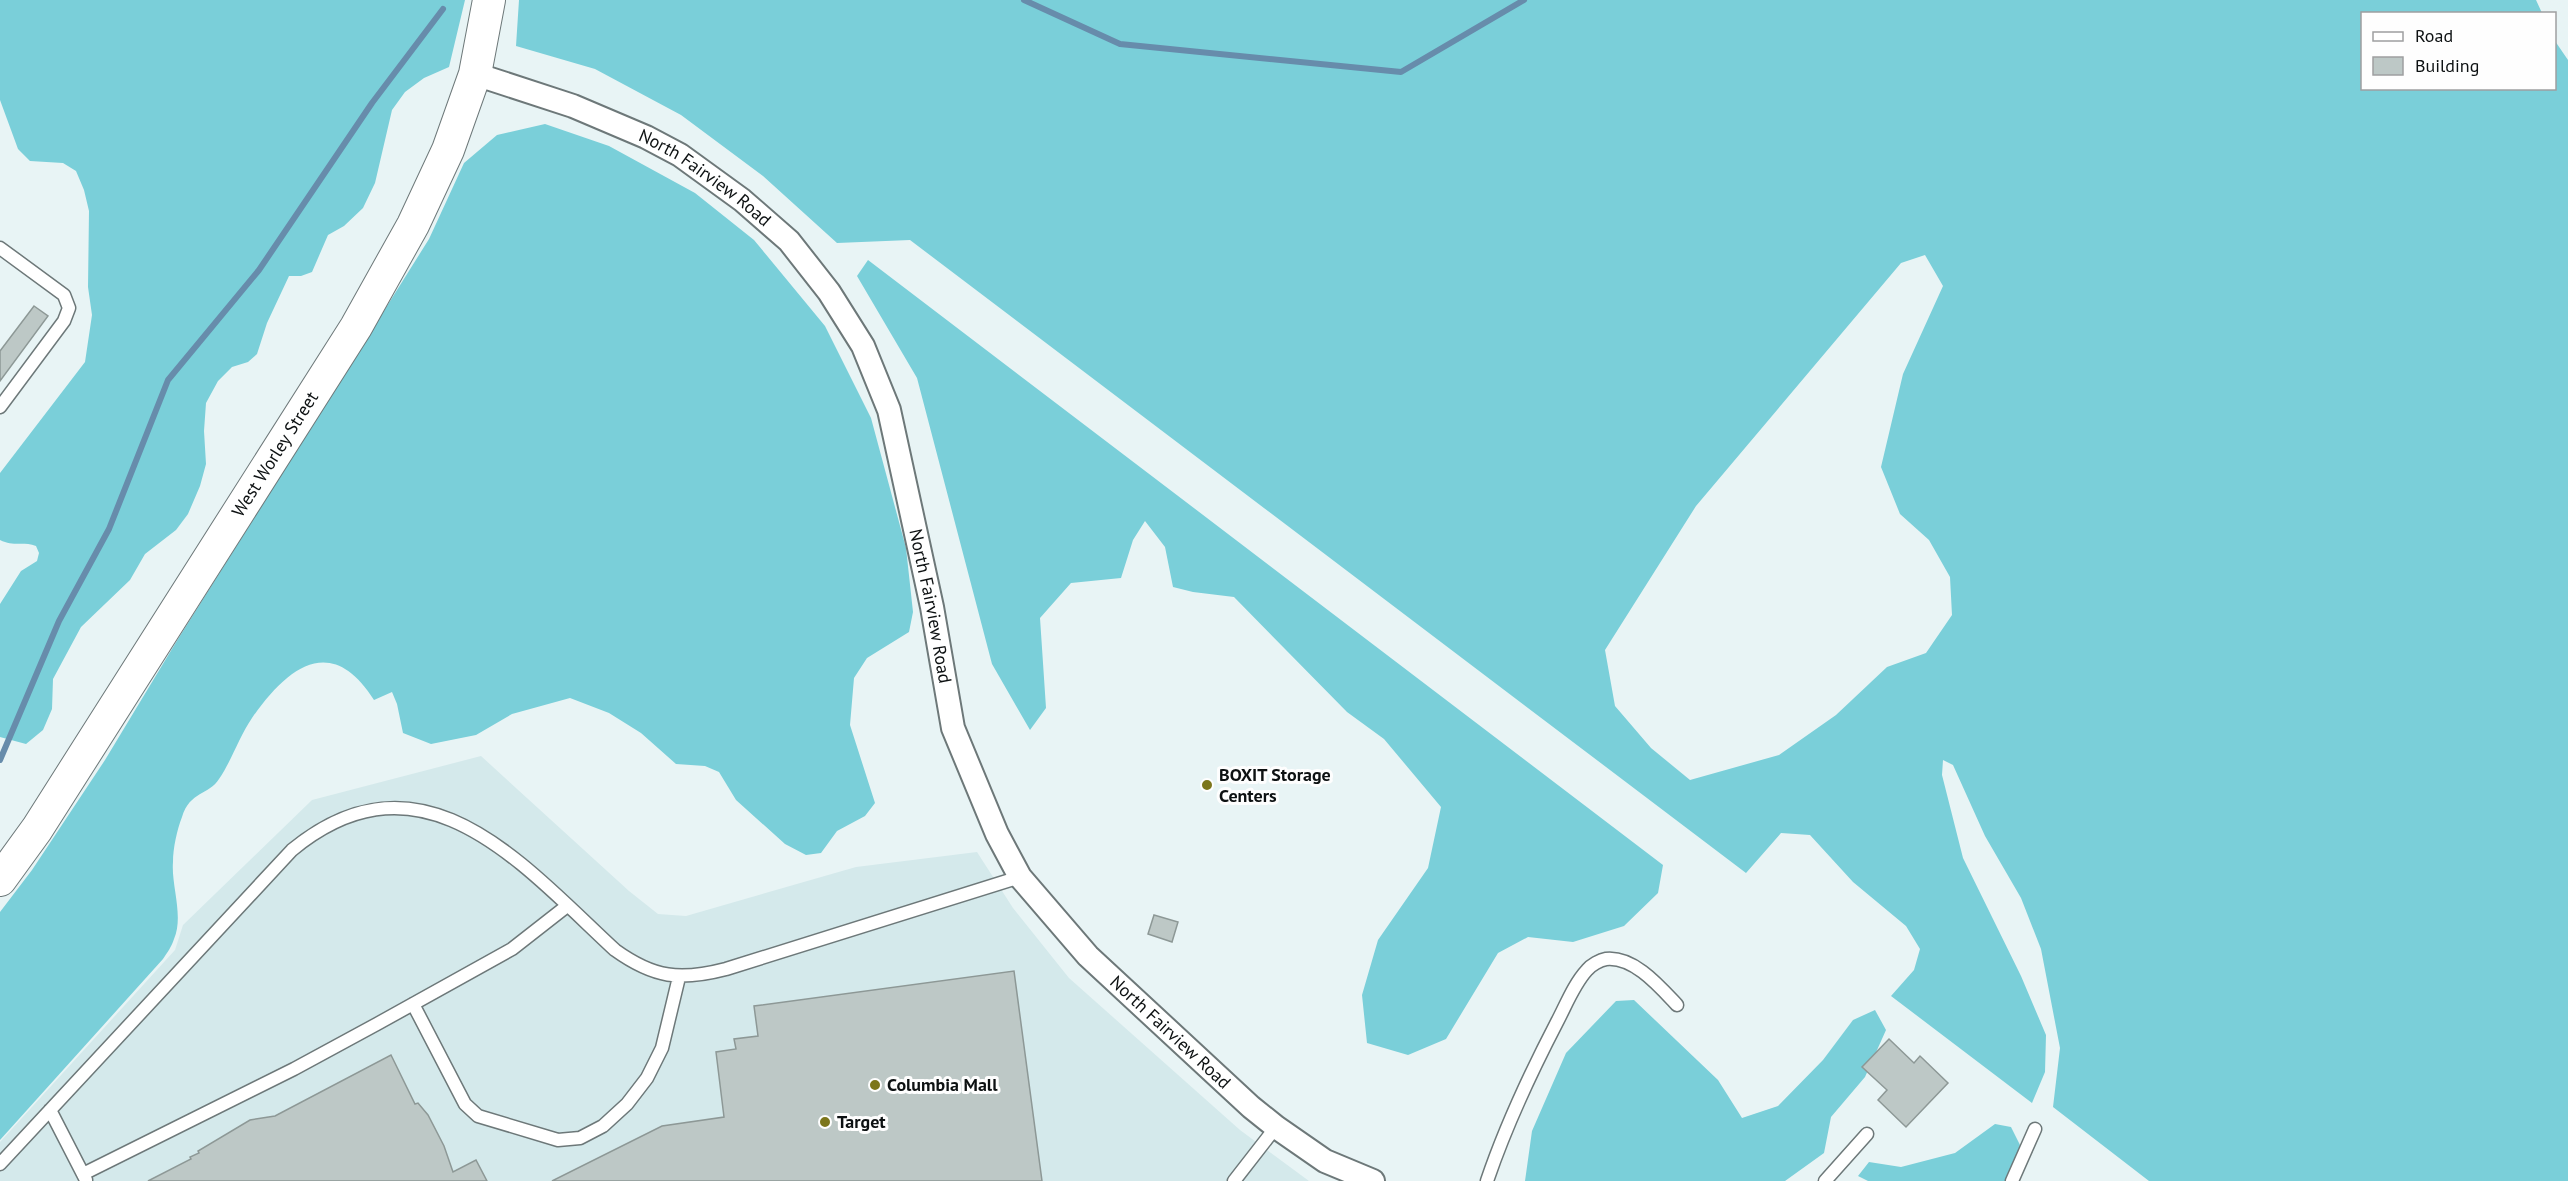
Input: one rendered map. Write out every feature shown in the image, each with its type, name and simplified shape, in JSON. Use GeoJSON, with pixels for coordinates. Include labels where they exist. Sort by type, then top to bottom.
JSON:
{"type":"FeatureCollection","features":[{"type":"Feature","properties":{"kind":"street","name":"West Worley Street"},"geometry":{"type":"LineString","coordinates":[[5,863],[44,819],[356,327],[413,225],[444,159],[475,74],[489,0]]}},
{"type":"Feature","properties":{"kind":"street","name":"North Fairview Road"},"geometry":{"type":"LineString","coordinates":[[475,74],[573,106],[646,137],[680,155],[742,200],[789,241],[829,292],[863,346],[889,410],[932,607],[953,728],[997,834],[1020,877],[1088,956],[1276,1128],[1325,1161],[1372,1181]]}},
{"type":"Feature","properties":{"kind":"street"},"geometry":{"type":"LineString","coordinates":[[1325,1161],[1350,1181]]}},
{"type":"Feature","properties":{"kind":"lane"},"geometry":{"type":"LineString","coordinates":[[0,248],[64,295],[69,308],[64,321],[0,407]]}},
{"type":"Feature","properties":{"kind":"lane"},"geometry":{"type":"LineString","coordinates":[[0,1164],[292,850],[330,823],[378,809],[432,812],[459,821],[496,843],[615,950],[632,962],[656,973],[679,977],[700,976],[726,969],[1020,877]]}},
{"type":"Feature","properties":{"kind":"lane"},"geometry":{"type":"LineString","coordinates":[[50,1110],[85,1177],[294,1069],[512,949],[567,906]]}},
{"type":"Feature","properties":{"kind":"lane"},"geometry":{"type":"LineString","coordinates":[[1487,1181],[1500,1141],[1528,1077],[1588,968],[1603,959],[1616,959],[1628,963],[1660,987],[1677,1005]]}},
{"type":"Feature","properties":{"kind":"lane"},"geometry":{"type":"LineString","coordinates":[[412,1004],[465,1104],[478,1116],[558,1140],[580,1138],[603,1126],[627,1104],[640,1087],[662,1048],[679,977]]}},
{"type":"Feature","properties":{"kind":"lane"},"geometry":{"type":"LineString","coordinates":[[1234,1181],[1276,1128]]}},
{"type":"Feature","properties":{"kind":"lane"},"geometry":{"type":"LineString","coordinates":[[2012,1181],[2035,1129]]}},
{"type":"Feature","properties":{"kind":"lane"},"geometry":{"type":"LineString","coordinates":[[1825,1181],[1867,1134]]}},
{"type":"Feature","properties":{"kind":"shaded area"},"geometry":{"type":"Polygon","coordinates":[[[0,0],[465,0],[449,67],[424,78],[405,92],[392,110],[375,183],[363,208],[344,226],[328,235],[312,272],[301,276],[289,276],[267,323],[257,354],[248,362],[232,367],[218,381],[206,403],[204,431],[206,464],[200,486],[188,514],[176,530],[145,554],[130,580],[81,627],[53,679],[52,709],[43,730],[26,744],[0,737],[0,604],[21,571],[37,561],[39,553],[36,546],[0,540],[0,473],[85,362],[92,315],[88,287],[89,211],[76,171],[63,163],[30,161],[18,149],[0,100],[0,0]]]}},
{"type":"Feature","properties":{"kind":"shaded area"},"geometry":{"type":"Polygon","coordinates":[[[519,0],[2536,0],[2542,12],[2361,12],[2361,90],[2556,90],[2556,42],[2568,60],[2568,1181],[2149,1181],[2053,1107],[2060,1048],[2041,949],[2021,898],[1985,836],[1953,765],[1943,760],[1942,775],[1963,858],[2021,976],[2046,1035],[2045,1072],[2032,1103],[1891,996],[1914,970],[1920,949],[1906,926],[1853,882],[1810,835],[1781,833],[1746,873],[910,240],[837,243],[763,176],[681,115],[595,69],[516,46],[519,0]],[[1925,255],[1901,263],[1696,506],[1605,650],[1615,706],[1651,748],[1690,780],[1779,755],[1836,715],[1887,667],[1926,653],[1952,615],[1950,577],[1929,540],[1900,514],[1881,467],[1903,374],[1943,286],[1925,255]]]}},
{"type":"Feature","properties":{"kind":"shaded area"},"geometry":{"type":"Polygon","coordinates":[[[545,124],[609,146],[695,193],[754,240],[825,326],[871,418],[906,548],[913,612],[909,632],[867,658],[854,678],[850,725],[875,803],[865,816],[837,831],[821,853],[806,855],[785,844],[736,800],[719,772],[705,766],[676,764],[641,733],[609,713],[570,698],[512,714],[476,735],[431,744],[403,733],[392,692],[374,700],[358,679],[342,667],[326,663],[311,664],[295,672],[280,684],[266,700],[247,725],[219,779],[190,802],[185,809],[177,833],[173,857],[178,911],[177,930],[163,959],[0,1140],[0,912],[32,870],[105,760],[178,639],[429,239],[464,163],[497,135],[545,124]]]}},
{"type":"Feature","properties":{"kind":"shaded area"},"geometry":{"type":"Polygon","coordinates":[[[868,260],[1663,865],[1658,893],[1624,926],[1573,942],[1528,937],[1498,953],[1446,1039],[1408,1055],[1367,1043],[1362,995],[1378,940],[1428,868],[1441,807],[1384,739],[1347,712],[1234,597],[1173,587],[1165,547],[1145,521],[1133,540],[1121,578],[1071,583],[1040,618],[1046,708],[1030,730],[992,664],[917,378],[857,276],[868,260]]]}},
{"type":"Feature","properties":{"kind":"shaded area","name":"Columbia Mall"},"geometry":{"type":"Polygon","coordinates":[[[481,756],[629,891],[658,914],[686,916],[856,867],[977,852],[1013,908],[1069,978],[1240,1130],[1309,1181],[0,1181],[0,1142],[175,950],[183,925],[312,800],[481,756]]]}},
{"type":"Feature","properties":{"kind":"shaded area"},"geometry":{"type":"Polygon","coordinates":[[[1634,1000],[1718,1080],[1742,1118],[1778,1106],[1823,1060],[1853,1020],[1875,1010],[1886,1030],[1865,1077],[1831,1117],[1824,1153],[1785,1181],[1525,1181],[1532,1131],[1566,1053],[1616,1001],[1634,1000]]]}},
{"type":"Feature","properties":{"kind":"shaded area"},"geometry":{"type":"Polygon","coordinates":[[[1995,1124],[2011,1127],[2020,1145],[2007,1181],[1868,1181],[1858,1176],[1869,1162],[1901,1167],[1955,1153],[1995,1124]]]}},
{"type":"Feature","properties":{"kind":"building"},"geometry":{"type":"Polygon","coordinates":[[[34,306],[48,316],[0,381],[0,351],[34,306]]]}},
{"type":"Feature","properties":{"kind":"building"},"geometry":{"type":"Polygon","coordinates":[[[1154,915],[1178,922],[1172,942],[1148,934],[1154,915]]]}},
{"type":"Feature","properties":{"kind":"building","name":"Columbia Mall"},"geometry":{"type":"Polygon","coordinates":[[[1014,971],[1042,1181],[552,1181],[662,1126],[724,1117],[716,1052],[736,1049],[734,1039],[758,1036],[754,1006],[1014,971]]]}},
{"type":"Feature","properties":{"kind":"building"},"geometry":{"type":"Polygon","coordinates":[[[1889,1039],[1914,1063],[1920,1056],[1948,1083],[1906,1127],[1878,1100],[1887,1090],[1862,1067],[1889,1039]]]}},
{"type":"Feature","properties":{"kind":"building"},"geometry":{"type":"Polygon","coordinates":[[[391,1055],[415,1104],[418,1103],[428,1115],[444,1146],[453,1172],[476,1160],[487,1181],[148,1181],[191,1159],[190,1157],[199,1153],[198,1151],[250,1120],[275,1116],[391,1055]]]}},
{"type":"Feature","properties":{"kind":"waterway"},"geometry":{"type":"LineString","coordinates":[[1024,0],[1120,44],[1401,72],[1524,0]]}},
{"type":"Feature","properties":{"kind":"waterway"},"geometry":{"type":"LineString","coordinates":[[0,760],[59,621],[109,529],[168,380],[259,270],[372,103],[443,9]]}},
{"type":"Feature","properties":{"kind":"place","name":"BOXIT Storage Centers"},"geometry":{"type":"Point","coordinates":[1207,785]}},
{"type":"Feature","properties":{"kind":"place","name":"Columbia Mall"},"geometry":{"type":"Point","coordinates":[875,1085]}},
{"type":"Feature","properties":{"kind":"place","name":"Target"},"geometry":{"type":"Point","coordinates":[825,1122]}}]}
